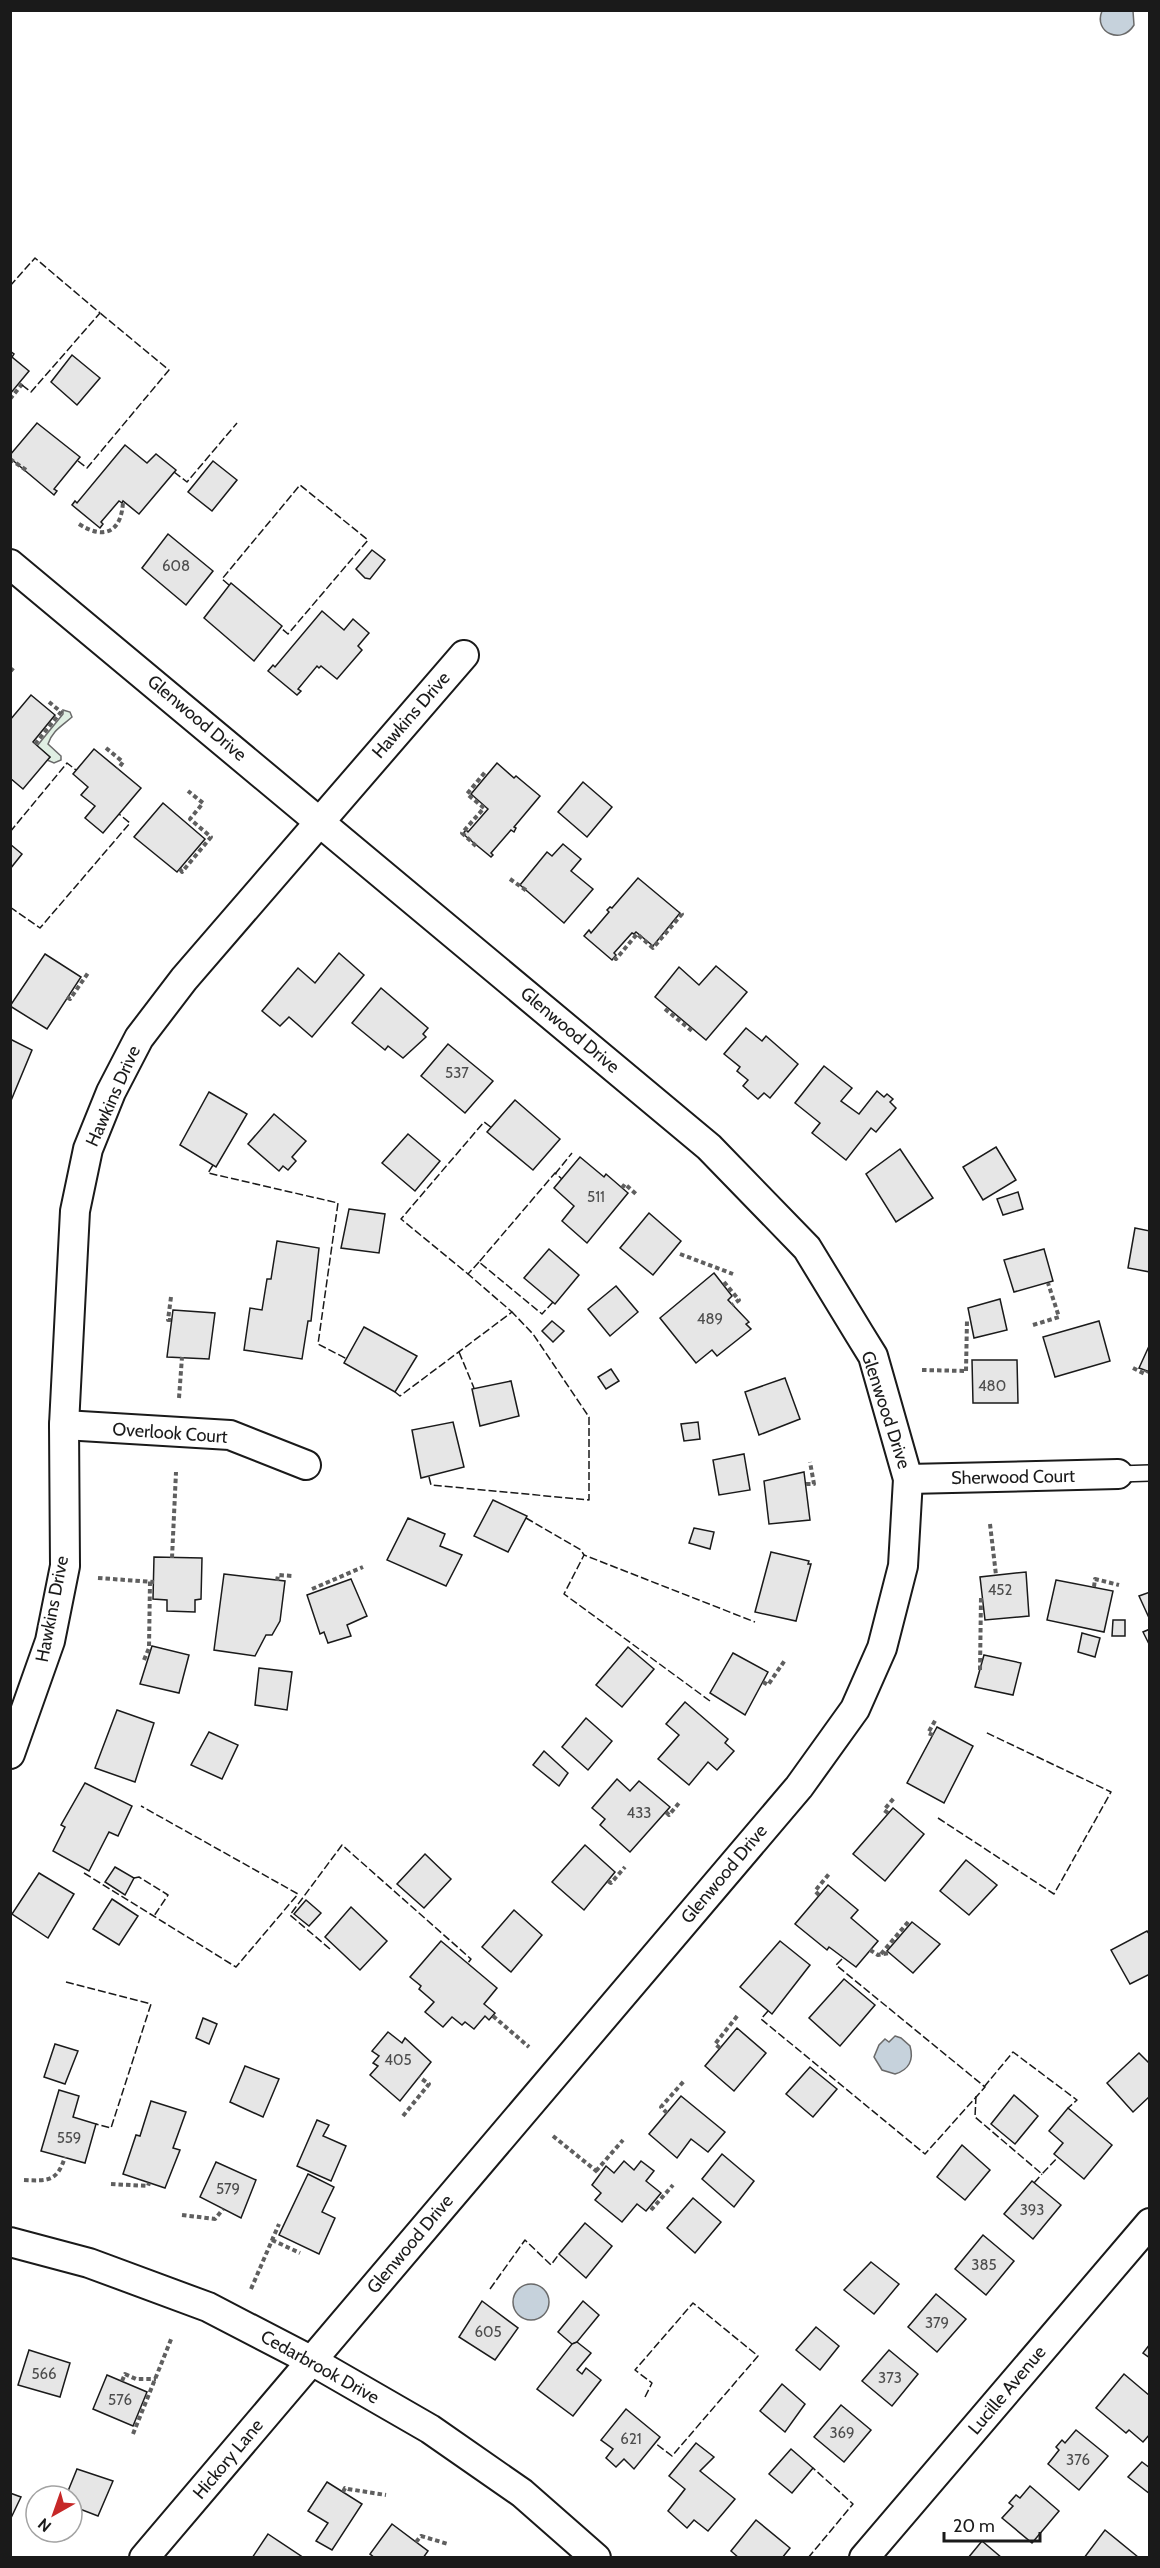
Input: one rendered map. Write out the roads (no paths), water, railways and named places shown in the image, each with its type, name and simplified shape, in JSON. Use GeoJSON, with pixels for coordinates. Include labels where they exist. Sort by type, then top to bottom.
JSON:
{"type":"FeatureCollection","features":[{"type":"Feature","properties":{"kind":"street","name":"Glenwood Drive"},"geometry":{"type":"LineString","coordinates":[[10,564],[709,1147],[807,1248],[873,1356],[908,1479],[903,1566],[882,1648],[855,1709],[815,1767],[312,2361]]}},
{"type":"Feature","properties":{"kind":"street","name":"Hawkins Drive"},"geometry":{"type":"LineString","coordinates":[[10,1754],[50,1641],[65,1566],[64,1425],[75,1211],[88,1149],[111,1092],[139,1038],[184,979],[319,820],[464,655]]}},
{"type":"Feature","properties":{"kind":"street","name":"Overlook Court"},"geometry":{"type":"LineString","coordinates":[[64,1425],[230,1436],[306,1465]]}},
{"type":"Feature","properties":{"kind":"street","name":"Sherwood Court"},"geometry":{"type":"LineString","coordinates":[[908,1479],[1119,1474]]}},
{"type":"Feature","properties":{"kind":"street","name":"Lucille Avenue"},"geometry":{"type":"LineString","coordinates":[[864,2558],[1149,2223]]}},
{"type":"Feature","properties":{"kind":"street","name":"Cedarbrook Drive"},"geometry":{"type":"LineString","coordinates":[[10,2242],[89,2263],[208,2307],[312,2361],[430,2429],[522,2493],[596,2558]]}},
{"type":"Feature","properties":{"kind":"street","name":"Hickory Lane"},"geometry":{"type":"LineString","coordinates":[[144,2558],[312,2361]]}},
{"type":"Feature","properties":{"kind":"lane"},"geometry":{"type":"LineString","coordinates":[[1119,1474],[1149,1473]]}}]}
